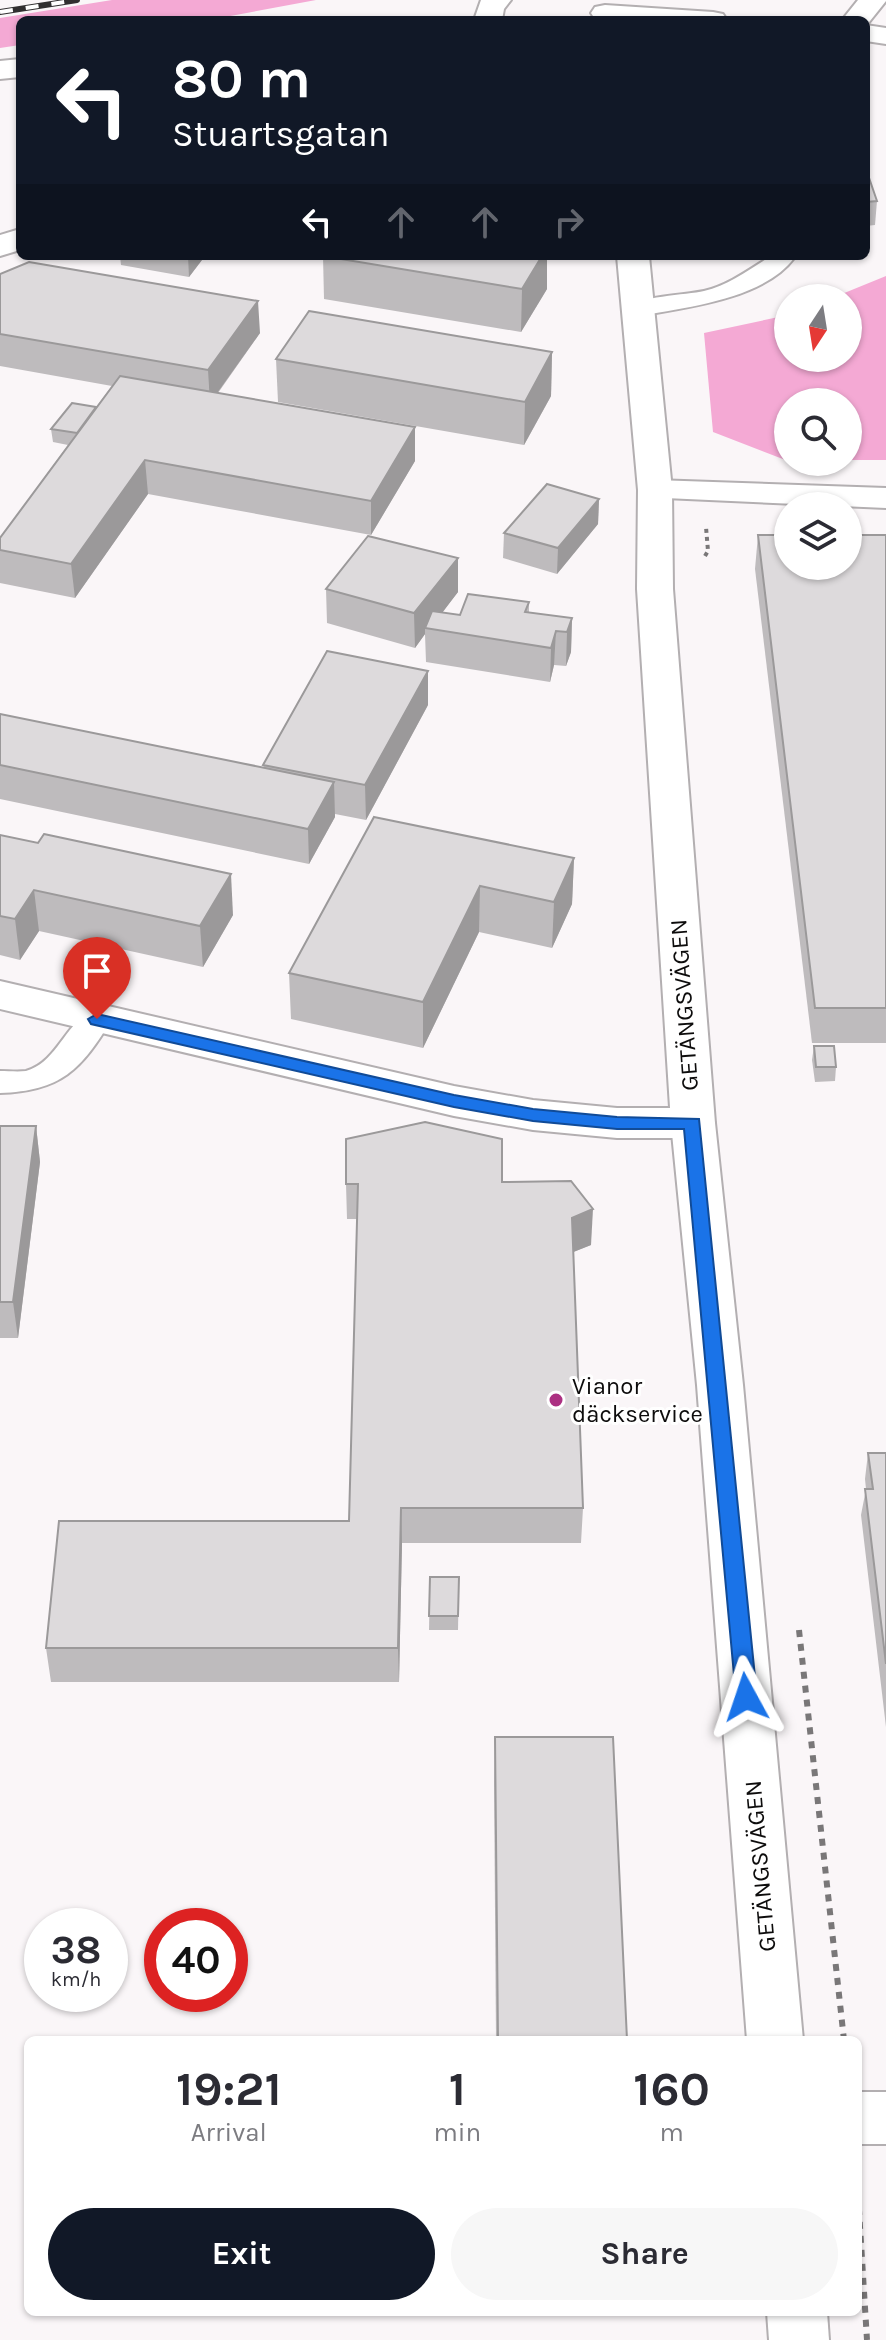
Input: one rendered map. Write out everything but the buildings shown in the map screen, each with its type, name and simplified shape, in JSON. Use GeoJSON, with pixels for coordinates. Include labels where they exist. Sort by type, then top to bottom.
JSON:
{"type":"FeatureCollection","features":[{"type":"Feature","properties":{"kind":"street"},"geometry":{"type":"LineString","coordinates":[[859,16],[873,0]]}},
{"type":"Feature","properties":{"kind":"street"},"geometry":{"type":"LineString","coordinates":[[601,11],[663,16]]}},
{"type":"Feature","properties":{"kind":"street","name":"GETÄNGSVÄGEN"},"geometry":{"type":"LineString","coordinates":[[633,260],[655,490],[655,589],[693,1123],[720,1385],[775,2036]]}},
{"type":"Feature","properties":{"kind":"street"},"geometry":{"type":"LineString","coordinates":[[655,490],[886,498]]}},
{"type":"Feature","properties":{"kind":"street"},"geometry":{"type":"LineString","coordinates":[[0,995],[454,1101],[533,1115],[617,1123],[693,1123]]}},
{"type":"Feature","properties":{"kind":"street"},"geometry":{"type":"LineString","coordinates":[[862,2118],[886,2118]]}},
{"type":"Feature","properties":{"kind":"street"},"geometry":{"type":"LineString","coordinates":[[797,2316],[799,2340]]}},
{"type":"Feature","properties":{"kind":"lane"},"geometry":{"type":"LineString","coordinates":[[638,309],[712,297],[743,284],[780,260]]}},
{"type":"Feature","properties":{"kind":"lane"},"geometry":{"type":"LineString","coordinates":[[0,1082],[34,1081],[67,1059],[97,1019]]}},
{"type":"Feature","properties":{"kind":"path"},"geometry":{"type":"LineString","coordinates":[[702,559],[708,551],[703,492]]}},
{"type":"Feature","properties":{"kind":"path"},"geometry":{"type":"LineString","coordinates":[[798,1621],[844,2036]]}},
{"type":"Feature","properties":{"kind":"path"},"geometry":{"type":"LineString","coordinates":[[862,2259],[867,2340]]}},
{"type":"Feature","properties":{"kind":"shaded area"},"geometry":{"type":"Polygon","coordinates":[[[112,0],[316,0],[230,16],[16,16],[16,46],[0,48],[0,18],[112,0]]]}},
{"type":"Feature","properties":{"kind":"shaded area"},"geometry":{"type":"Polygon","coordinates":[[[886,276],[886,460],[862,460],[862,388],[774,388],[774,456],[713,432],[704,333],[774,318],[774,372],[862,372],[862,286],[886,276]]]}},
{"type":"Feature","properties":{"kind":"railway"},"geometry":{"type":"LineString","coordinates":[[0,12],[77,0]]}},
{"type":"Feature","properties":{"kind":"place","name":"Vianor däckservice"},"geometry":{"type":"Point","coordinates":[556,1400]}},
{"type":"Feature","properties":{"kind":"route"},"geometry":{"type":"LineString","coordinates":[[97,1019],[454,1101],[533,1115],[617,1123],[693,1123],[720,1385],[746,1697]]}}]}
